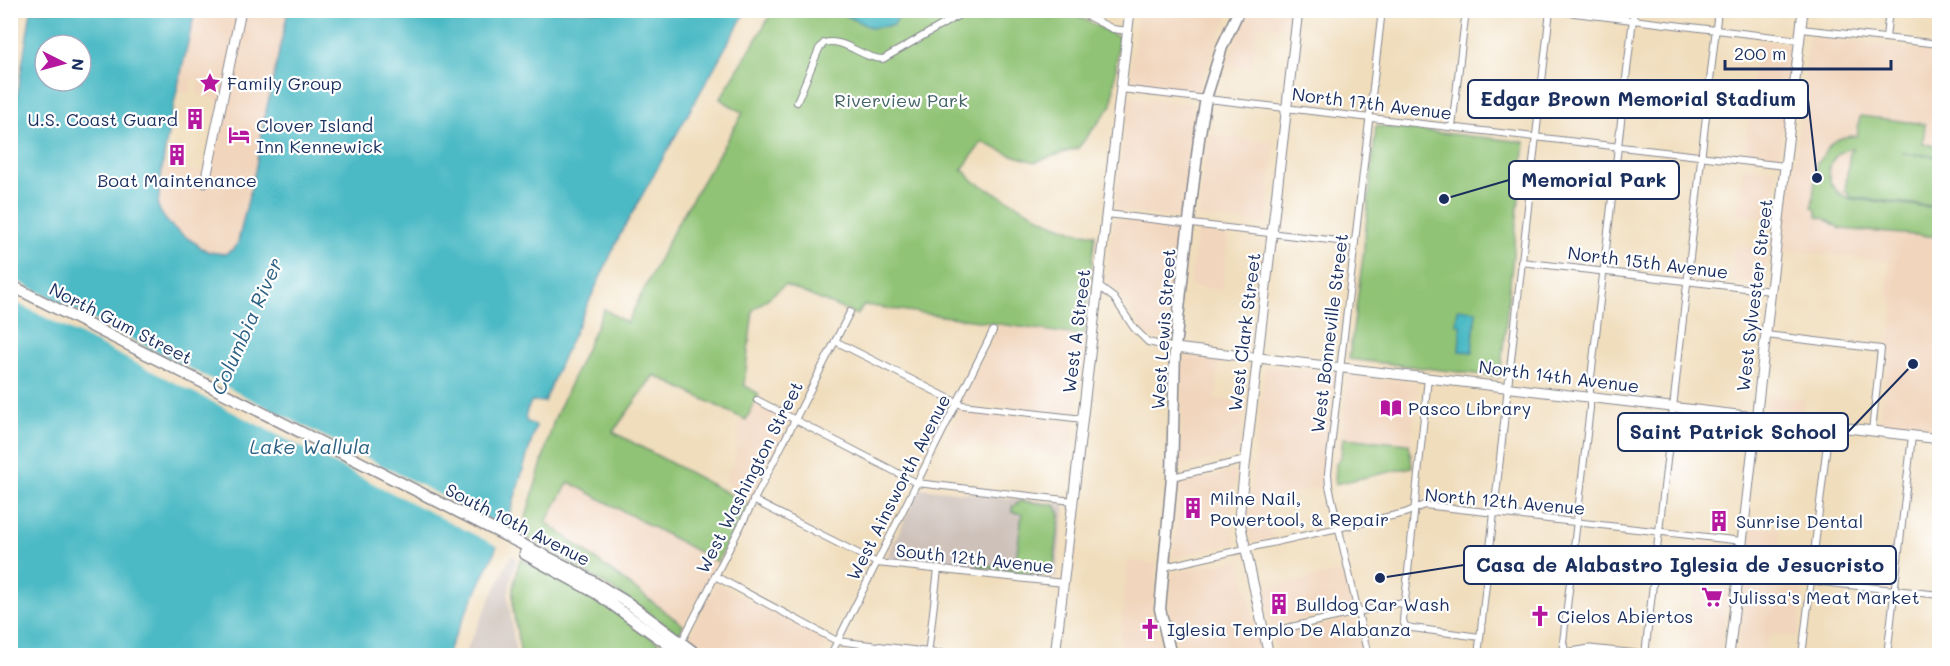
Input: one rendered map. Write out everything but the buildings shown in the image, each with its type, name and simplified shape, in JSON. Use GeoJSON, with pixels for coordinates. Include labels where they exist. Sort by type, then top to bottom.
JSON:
{"type":"FeatureCollection","features":[{"type":"Feature","properties":{"kind":"main road","name":"West Lewis Street"},"geometry":{"type":"LineString","coordinates":[[1168,655],[1160,609],[1172,477],[1175,348],[1188,224],[1198,139],[1206,98],[1222,47],[1239,10]]}},
{"type":"Feature","properties":{"kind":"main road","name":"North Gum Street"},"geometry":{"type":"LineString","coordinates":[[10,285],[311,441]]}},
{"type":"Feature","properties":{"kind":"main road","name":"North Gum Street"},"geometry":{"type":"LineString","coordinates":[[10,293],[311,441]]}},
{"type":"Feature","properties":{"kind":"main road","name":"South 10th Avenue"},"geometry":{"type":"LineString","coordinates":[[311,441],[602,587],[679,651],[699,656]]}},
{"type":"Feature","properties":{"kind":"street"},"geometry":{"type":"LineString","coordinates":[[205,183],[241,10]]}},
{"type":"Feature","properties":{"kind":"street"},"geometry":{"type":"LineString","coordinates":[[797,102],[819,49],[824,43],[836,41],[874,58],[883,59],[968,10]]}},
{"type":"Feature","properties":{"kind":"street"},"geometry":{"type":"LineString","coordinates":[[1075,10],[1113,29],[1128,32]]}},
{"type":"Feature","properties":{"kind":"street","name":"West A Street"},"geometry":{"type":"LineString","coordinates":[[1055,656],[1130,10]]}},
{"type":"Feature","properties":{"kind":"street","name":"West Clark Street"},"geometry":{"type":"LineString","coordinates":[[1269,656],[1239,518],[1298,10]]}},
{"type":"Feature","properties":{"kind":"street","name":"West Bonneville Street"},"geometry":{"type":"LineString","coordinates":[[1368,656],[1328,473],[1382,10]]}},
{"type":"Feature","properties":{"kind":"street"},"geometry":{"type":"LineString","coordinates":[[1452,127],[1466,10]]}},
{"type":"Feature","properties":{"kind":"street"},"geometry":{"type":"LineString","coordinates":[[1566,654],[1563,642],[1634,10]]}},
{"type":"Feature","properties":{"kind":"street"},"geometry":{"type":"LineString","coordinates":[[1553,656],[1590,650],[1646,655],[1718,10]]}},
{"type":"Feature","properties":{"kind":"street","name":"West Sylvester Street"},"geometry":{"type":"LineString","coordinates":[[1729,656],[1803,10]]}},
{"type":"Feature","properties":{"kind":"street"},"geometry":{"type":"LineString","coordinates":[[1886,38],[1889,10]]}},
{"type":"Feature","properties":{"kind":"street"},"geometry":{"type":"LineString","coordinates":[[1478,656],[1550,11],[1799,40]]}},
{"type":"Feature","properties":{"kind":"street"},"geometry":{"type":"LineString","coordinates":[[1801,29],[1940,44]]}},
{"type":"Feature","properties":{"kind":"street","name":"North 17th Avenue"},"geometry":{"type":"LineString","coordinates":[[1121,89],[1785,166]]}},
{"type":"Feature","properties":{"kind":"street"},"geometry":{"type":"LineString","coordinates":[[1107,214],[1354,243]]}},
{"type":"Feature","properties":{"kind":"street","name":"North 15th Avenue"},"geometry":{"type":"LineString","coordinates":[[1521,262],[1771,291]]}},
{"type":"Feature","properties":{"kind":"street"},"geometry":{"type":"LineString","coordinates":[[1098,286],[1114,298],[1134,328],[1148,342],[1175,348]]}},
{"type":"Feature","properties":{"kind":"street","name":"West Washington Street"},"geometry":{"type":"LineString","coordinates":[[679,651],[753,500],[850,312]]}},
{"type":"Feature","properties":{"kind":"street","name":"West Ainsworth Avenue"},"geometry":{"type":"LineString","coordinates":[[830,656],[993,332]]}},
{"type":"Feature","properties":{"kind":"street"},"geometry":{"type":"LineString","coordinates":[[1766,335],[1881,349],[1872,431]]}},
{"type":"Feature","properties":{"kind":"street"},"geometry":{"type":"LineString","coordinates":[[835,341],[962,405],[1083,418]]}},
{"type":"Feature","properties":{"kind":"street","name":"North 14th Avenue"},"geometry":{"type":"LineString","coordinates":[[1175,348],[1940,439]]}},
{"type":"Feature","properties":{"kind":"street"},"geometry":{"type":"LineString","coordinates":[[1428,378],[1403,620],[1405,626],[1412,628],[1480,637]]}},
{"type":"Feature","properties":{"kind":"street"},"geometry":{"type":"LineString","coordinates":[[757,400],[916,483],[1073,501]]}},
{"type":"Feature","properties":{"kind":"street"},"geometry":{"type":"LineString","coordinates":[[1803,656],[1829,426]]}},
{"type":"Feature","properties":{"kind":"street"},"geometry":{"type":"LineString","coordinates":[[1887,656],[1912,436]]}},
{"type":"Feature","properties":{"kind":"street"},"geometry":{"type":"LineString","coordinates":[[1172,477],[1246,460]]}},
{"type":"Feature","properties":{"kind":"street","name":"South 12th Avenue"},"geometry":{"type":"LineString","coordinates":[[753,500],[877,563],[1064,583]]}},
{"type":"Feature","properties":{"kind":"street","name":"North 12th Avenue"},"geometry":{"type":"LineString","coordinates":[[1164,567],[1405,513],[1427,505],[1742,541]]}},
{"type":"Feature","properties":{"kind":"street"},"geometry":{"type":"LineString","coordinates":[[928,654],[938,569]]}},
{"type":"Feature","properties":{"kind":"street"},"geometry":{"type":"LineString","coordinates":[[1739,573],[1940,596]]}},
{"type":"Feature","properties":{"kind":"street"},"geometry":{"type":"LineString","coordinates":[[715,576],[837,640],[928,654],[962,656]]}},
{"type":"Feature","properties":{"kind":"street"},"geometry":{"type":"LineString","coordinates":[[1264,633],[1398,603],[1404,604]]}},
{"type":"Feature","properties":{"kind":"shaded area"},"geometry":{"type":"Polygon","coordinates":[[[195,11],[288,11],[238,242],[235,248],[225,254],[209,252],[198,246],[171,226],[159,211],[158,206],[163,164],[204,172],[218,99],[197,94],[199,80],[192,79],[189,93],[177,90],[195,11]]]}},
{"type":"Feature","properties":{"kind":"shaded area"},"geometry":{"type":"Polygon","coordinates":[[[1138,11],[1230,11],[1211,54],[1200,91],[1130,82],[1138,11]]]}},
{"type":"Feature","properties":{"kind":"shaded area"},"geometry":{"type":"Polygon","coordinates":[[[1249,11],[1290,11],[1288,29],[1258,25],[1252,68],[1225,65],[1249,11]]]}},
{"type":"Feature","properties":{"kind":"shaded area"},"geometry":{"type":"Polygon","coordinates":[[[1810,37],[1939,52],[1939,431],[1879,425],[1894,305],[1886,290],[1891,262],[1783,250],[1810,37]]]}},
{"type":"Feature","properties":{"kind":"shaded area"},"geometry":{"type":"Polygon","coordinates":[[[1757,41],[1791,44],[1779,160],[1744,156],[1757,41]]]}},
{"type":"Feature","properties":{"kind":"shaded area"},"geometry":{"type":"Polygon","coordinates":[[[1128,97],[1195,104],[1182,219],[1115,210],[1128,97]]]}},
{"type":"Feature","properties":{"kind":"shaded area"},"geometry":{"type":"Polygon","coordinates":[[[1208,134],[1275,142],[1266,224],[1198,217],[1208,134]]]}},
{"type":"Feature","properties":{"kind":"shaded area"},"geometry":{"type":"Polygon","coordinates":[[[1743,166],[1777,170],[1771,219],[1737,215],[1743,166]]]}},
{"type":"Feature","properties":{"kind":"shaded area"},"geometry":{"type":"Polygon","coordinates":[[[1114,219],[1181,227],[1167,340],[1147,336],[1118,293],[1107,281],[1114,219]]]}},
{"type":"Feature","properties":{"kind":"shaded area"},"geometry":{"type":"Polygon","coordinates":[[[1197,232],[1228,236],[1222,290],[1190,286],[1197,232]]]}},
{"type":"Feature","properties":{"kind":"shaded area"},"geometry":{"type":"Polygon","coordinates":[[[1734,245],[1768,249],[1764,285],[1730,281],[1734,245]]]}},
{"type":"Feature","properties":{"kind":"shaded area"},"geometry":{"type":"Polygon","coordinates":[[[1000,325],[1084,336],[1076,414],[962,401],[1000,325]]]}},
{"type":"Feature","properties":{"kind":"shaded area"},"geometry":{"type":"Polygon","coordinates":[[[1183,356],[1219,360],[1215,399],[1245,402],[1239,454],[1181,467],[1183,356]]]}},
{"type":"Feature","properties":{"kind":"shaded area"},"geometry":{"type":"Polygon","coordinates":[[[1265,366],[1335,373],[1324,486],[1264,500],[1273,538],[1252,542],[1247,523],[1265,366]]]}},
{"type":"Feature","properties":{"kind":"shaded area"},"geometry":{"type":"Polygon","coordinates":[[[1348,375],[1418,383],[1411,446],[1414,468],[1334,485],[1335,457],[1339,453],[1348,375]]]}},
{"type":"Feature","properties":{"kind":"shaded area"},"geometry":{"type":"Polygon","coordinates":[[[1767,394],[1804,399],[1802,417],[1765,413],[1767,394]]]}},
{"type":"Feature","properties":{"kind":"shaded area"},"geometry":{"type":"Polygon","coordinates":[[[754,403],[789,422],[752,495],[724,482],[735,460],[739,423],[741,418],[746,420],[754,403]]]}},
{"type":"Feature","properties":{"kind":"shaded area"},"geometry":{"type":"Polygon","coordinates":[[[961,408],[1075,422],[1071,456],[944,442],[961,408]]]}},
{"type":"Feature","properties":{"kind":"shaded area"},"geometry":{"type":"Polygon","coordinates":[[[1237,471],[1231,519],[1236,543],[1173,558],[1181,484],[1237,471]]]}},
{"type":"Feature","properties":{"kind":"shaded area"},"geometry":{"type":"Polygon","coordinates":[[[568,482],[717,562],[683,625],[546,522],[568,482]]]}},
{"type":"Feature","properties":{"kind":"shaded area"},"geometry":{"type":"Polygon","coordinates":[[[920,488],[1065,504],[1056,577],[886,559],[920,488]]]}},
{"type":"Feature","properties":{"kind":"shaded area"},"geometry":{"type":"Polygon","coordinates":[[[1752,525],[1780,529],[1776,571],[1747,568],[1752,525]]]}},
{"type":"Feature","properties":{"kind":"shaded area"},"geometry":{"type":"Polygon","coordinates":[[[1700,541],[1734,545],[1721,655],[1687,653],[1700,541]]]}},
{"type":"Feature","properties":{"kind":"shaded area"},"geometry":{"type":"Polygon","coordinates":[[[511,555],[516,558],[508,595],[516,655],[464,655],[511,555]]]}},
{"type":"Feature","properties":{"kind":"shaded area"},"geometry":{"type":"Polygon","coordinates":[[[1240,559],[1262,655],[1179,655],[1168,610],[1172,573],[1240,559]]]}},
{"type":"Feature","properties":{"kind":"shaded area"},"geometry":{"type":"Polygon","coordinates":[[[1128,561],[1157,564],[1152,610],[1161,649],[1133,655],[1118,655],[1128,561]]]}},
{"type":"Feature","properties":{"kind":"shaded area"},"geometry":{"type":"Polygon","coordinates":[[[1344,571],[1352,608],[1271,626],[1262,589],[1344,571]]]}},
{"type":"Feature","properties":{"kind":"shaded area"},"geometry":{"type":"Polygon","coordinates":[[[1746,581],[1803,587],[1797,637],[1769,634],[1766,655],[1737,655],[1746,581]]]}},
{"type":"Feature","properties":{"kind":"shaded area"},"geometry":{"type":"Polygon","coordinates":[[[716,583],[828,641],[821,656],[705,655],[687,642],[716,583]]]}},
{"type":"Feature","properties":{"kind":"shaded area"},"geometry":{"type":"Polygon","coordinates":[[[1354,618],[1362,654],[1278,655],[1273,636],[1354,618]]]}},
{"type":"Feature","properties":{"kind":"green space","name":"Riverview Park"},"geometry":{"type":"Polygon","coordinates":[[[773,11],[1067,11],[1119,37],[1112,105],[1078,148],[1035,162],[982,142],[961,171],[963,170],[975,182],[1047,221],[1079,233],[1095,234],[1084,336],[864,305],[857,315],[785,285],[753,310],[744,385],[759,394],[746,420],[654,375],[613,432],[748,504],[717,562],[569,482],[546,522],[683,625],[679,634],[601,582],[521,535],[554,420],[604,309],[627,323],[676,226],[743,113],[720,99],[773,11]]]}},
{"type":"Feature","properties":{"kind":"green space"},"geometry":{"type":"Polygon","coordinates":[[[1860,116],[1925,124],[1923,144],[1939,146],[1939,156],[1901,153],[1939,157],[1937,202],[1934,206],[1848,197],[1849,192],[1845,192],[1850,151],[1853,151],[1853,148],[1835,157],[1830,165],[1830,181],[1842,195],[1852,199],[1939,208],[1939,237],[1841,229],[1824,218],[1817,217],[1817,211],[1812,207],[1817,162],[1838,139],[1857,136],[1860,116]]]}},
{"type":"Feature","properties":{"kind":"green space"},"geometry":{"type":"Polygon","coordinates":[[[1376,126],[1525,142],[1500,377],[1349,359],[1363,257],[1376,126]]]}},
{"type":"Feature","properties":{"kind":"green space"},"geometry":{"type":"Polygon","coordinates":[[[1343,438],[1409,444],[1412,467],[1335,484],[1336,463],[1341,457],[1343,438]]]}},
{"type":"Feature","properties":{"kind":"green space"},"geometry":{"type":"Polygon","coordinates":[[[1021,501],[1055,505],[1060,515],[1054,566],[1047,575],[978,567],[979,564],[1015,568],[1022,514],[1012,512],[1012,507],[1021,501]]]}},
{"type":"Feature","properties":{"kind":"green space"},"geometry":{"type":"Polygon","coordinates":[[[520,559],[570,583],[617,612],[667,649],[666,655],[521,655],[513,610],[513,588],[520,559]]]}},
{"type":"Feature","properties":{"kind":"water","name":"Lake Wallula"},"geometry":{"type":"Polygon","coordinates":[[[31,11],[195,11],[168,132],[158,206],[169,223],[198,246],[209,252],[225,254],[235,248],[238,242],[288,11],[746,11],[621,233],[544,402],[532,401],[528,408],[526,421],[536,426],[512,507],[493,556],[446,655],[11,656],[10,139],[31,11]]]}},
{"type":"Feature","properties":{"kind":"water"},"geometry":{"type":"Polygon","coordinates":[[[837,11],[901,11],[894,25],[871,28],[837,11]]]}},
{"type":"Feature","properties":{"kind":"water"},"geometry":{"type":"Polygon","coordinates":[[[1458,309],[1476,311],[1472,352],[1459,351],[1461,325],[1456,324],[1458,309]]]}},
{"type":"Feature","properties":{"kind":"pier"},"geometry":{"type":"Polygon","coordinates":[[[11,278],[507,529],[499,547],[11,300],[11,278]]]}},
{"type":"Feature","properties":{"kind":"place","name":"Family Group"},"geometry":{"type":"Point","coordinates":[210,83]}},
{"type":"Feature","properties":{"kind":"place","name":"U.S. Coast Guard"},"geometry":{"type":"Point","coordinates":[195,119]}},
{"type":"Feature","properties":{"kind":"place","name":"Clover Island Inn Kennewick"},"geometry":{"type":"Point","coordinates":[239,135]}},
{"type":"Feature","properties":{"kind":"place","name":"Boat Maintenance"},"geometry":{"type":"Point","coordinates":[177,155]}},
{"type":"Feature","properties":{"kind":"place","name":"Edgar Brown Memorial Stadium"},"geometry":{"type":"Point","coordinates":[1817,178]}},
{"type":"Feature","properties":{"kind":"place","name":"Memorial Park"},"geometry":{"type":"Point","coordinates":[1444,199]}},
{"type":"Feature","properties":{"kind":"place","name":"Saint Patrick School"},"geometry":{"type":"Point","coordinates":[1913,364]}},
{"type":"Feature","properties":{"kind":"place","name":"Pasco Library"},"geometry":{"type":"Point","coordinates":[1391,408]}},
{"type":"Feature","properties":{"kind":"place","name":"Milne Nail, Powertool, & Repair"},"geometry":{"type":"Point","coordinates":[1193,508]}},
{"type":"Feature","properties":{"kind":"place","name":"Sunrise Dental"},"geometry":{"type":"Point","coordinates":[1719,521]}},
{"type":"Feature","properties":{"kind":"place","name":"Casa de Alabastro Iglesia de Jesucristo"},"geometry":{"type":"Point","coordinates":[1380,578]}},
{"type":"Feature","properties":{"kind":"place","name":"Julissa's Meat Market"},"geometry":{"type":"Point","coordinates":[1712,597]}},
{"type":"Feature","properties":{"kind":"place","name":"Bulldog Car Wash"},"geometry":{"type":"Point","coordinates":[1279,604]}},
{"type":"Feature","properties":{"kind":"place","name":"Cielos Abiertos"},"geometry":{"type":"Point","coordinates":[1540,616]}},
{"type":"Feature","properties":{"kind":"place","name":"Iglesia Templo De Alabanza"},"geometry":{"type":"Point","coordinates":[1150,629]}},
{"type":"Feature","properties":{"kind":"water label","name":"Columbia River"},"geometry":{"type":"Point","coordinates":[246,326]}}]}
